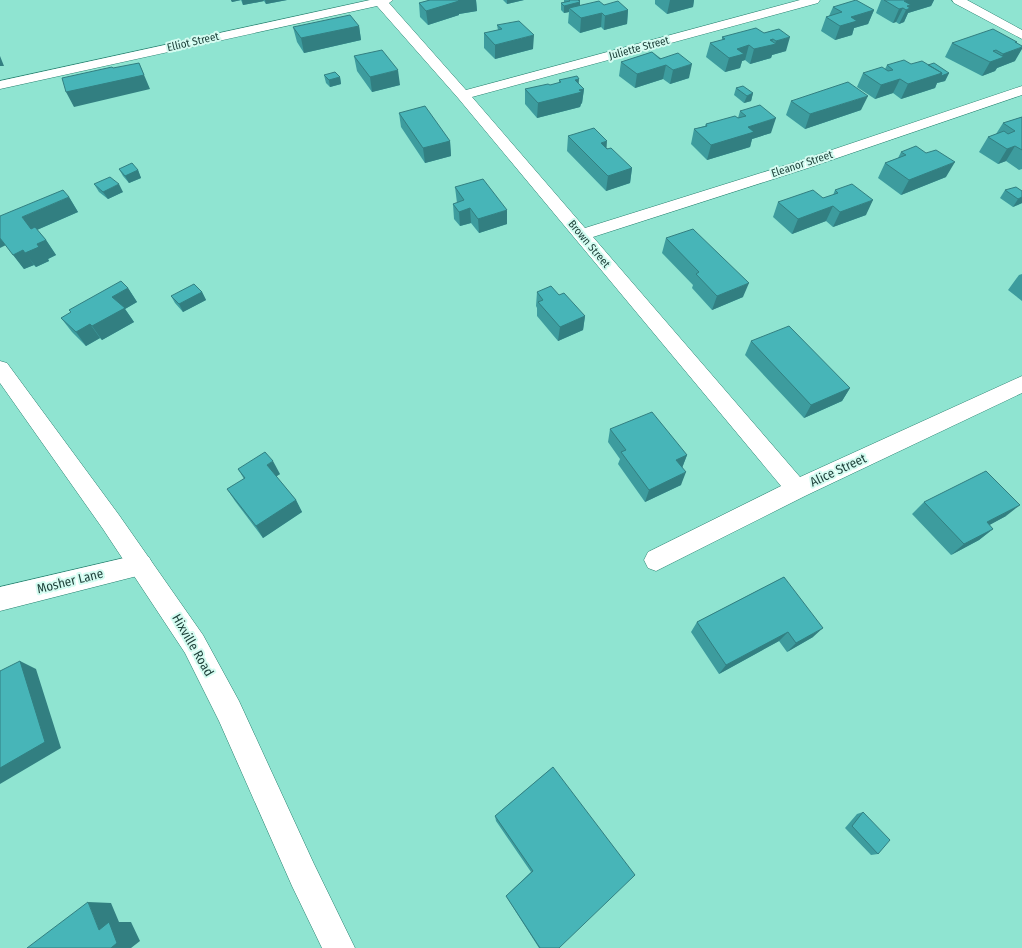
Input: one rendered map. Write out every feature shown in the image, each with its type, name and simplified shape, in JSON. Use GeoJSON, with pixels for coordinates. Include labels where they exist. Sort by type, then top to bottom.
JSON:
{"type":"FeatureCollection","features":[{"type":"Feature","properties":{"kind":"street","name":"Brown Street"},"geometry":{"type":"LineString","coordinates":[[382,0],[797,489]]}},
{"type":"Feature","properties":{"kind":"street","name":"Elliot Street"},"geometry":{"type":"LineString","coordinates":[[0,85],[382,0]]}},
{"type":"Feature","properties":{"kind":"street","name":"Juliette Street"},"geometry":{"type":"LineString","coordinates":[[463,95],[814,0]]}},
{"type":"Feature","properties":{"kind":"street"},"geometry":{"type":"LineString","coordinates":[[958,0],[1022,35]]}},
{"type":"Feature","properties":{"kind":"street","name":"Eleanor Street"},"geometry":{"type":"LineString","coordinates":[[582,235],[802,165],[1022,90]]}},
{"type":"Feature","properties":{"kind":"street","name":"Hixville Road"},"geometry":{"type":"LineString","coordinates":[[0,368],[141,565],[194,644],[229,711],[303,875],[339,948]]}},
{"type":"Feature","properties":{"kind":"street","name":"Alice Street"},"geometry":{"type":"LineString","coordinates":[[656,560],[797,489],[1022,384]]}},
{"type":"Feature","properties":{"kind":"street","name":"Mosher Lane"},"geometry":{"type":"LineString","coordinates":[[0,598],[141,565]]}},
{"type":"Feature","properties":{"kind":"building"},"geometry":{"type":"Polygon","coordinates":[[[430,0],[459,1],[426,11],[419,3],[430,0]]]}},
{"type":"Feature","properties":{"kind":"building"},"geometry":{"type":"Polygon","coordinates":[[[569,0],[578,0],[580,2],[564,6],[561,3],[570,1],[569,0]]]}},
{"type":"Feature","properties":{"kind":"building"},"geometry":{"type":"Polygon","coordinates":[[[856,0],[874,10],[851,17],[857,21],[840,26],[826,17],[842,12],[833,7],[856,0]]]}},
{"type":"Feature","properties":{"kind":"building"},"geometry":{"type":"Polygon","coordinates":[[[884,0],[909,0],[904,1],[911,5],[907,6],[910,8],[906,10],[903,8],[899,9],[884,0]]]}},
{"type":"Feature","properties":{"kind":"building"},"geometry":{"type":"Polygon","coordinates":[[[599,1],[604,5],[618,1],[628,10],[605,16],[602,13],[581,18],[569,8],[599,1]]]}},
{"type":"Feature","properties":{"kind":"building"},"geometry":{"type":"Polygon","coordinates":[[[350,15],[359,26],[301,38],[293,27],[350,15]]]}},
{"type":"Feature","properties":{"kind":"building"},"geometry":{"type":"Polygon","coordinates":[[[519,21],[534,35],[495,45],[484,33],[502,29],[497,25],[519,21]]]}},
{"type":"Feature","properties":{"kind":"building"},"geometry":{"type":"Polygon","coordinates":[[[756,28],[764,33],[779,29],[790,37],[776,41],[773,39],[770,40],[776,44],[754,49],[749,45],[737,49],[744,54],[729,58],[710,43],[725,39],[722,37],[756,28]]]}},
{"type":"Feature","properties":{"kind":"building"},"geometry":{"type":"Polygon","coordinates":[[[993,29],[1017,42],[1015,42],[1022,47],[1003,54],[996,50],[993,51],[1004,57],[990,62],[952,43],[993,29]]]}},
{"type":"Feature","properties":{"kind":"building"},"geometry":{"type":"Polygon","coordinates":[[[382,50],[398,70],[370,77],[354,56],[382,50]]]}},
{"type":"Feature","properties":{"kind":"building"},"geometry":{"type":"Polygon","coordinates":[[[652,52],[660,59],[678,53],[692,64],[673,70],[666,65],[637,74],[621,62],[652,52]]]}},
{"type":"Feature","properties":{"kind":"building"},"geometry":{"type":"Polygon","coordinates":[[[904,60],[911,64],[922,61],[942,73],[908,84],[900,79],[881,85],[863,73],[882,67],[888,71],[893,70],[887,65],[904,60]]]}},
{"type":"Feature","properties":{"kind":"building"},"geometry":{"type":"Polygon","coordinates":[[[139,63],[144,75],[66,92],[62,78],[112,67],[139,63]]]}},
{"type":"Feature","properties":{"kind":"building"},"geometry":{"type":"Polygon","coordinates":[[[934,63],[949,73],[941,76],[942,73],[928,65],[934,63]]]}},
{"type":"Feature","properties":{"kind":"building"},"geometry":{"type":"Polygon","coordinates":[[[335,72],[340,77],[329,80],[324,75],[335,72]]]}},
{"type":"Feature","properties":{"kind":"building"},"geometry":{"type":"Polygon","coordinates":[[[577,76],[579,79],[575,80],[584,89],[579,90],[582,92],[538,103],[525,89],[548,84],[550,85],[561,82],[559,80],[577,76]]]}},
{"type":"Feature","properties":{"kind":"building"},"geometry":{"type":"Polygon","coordinates":[[[848,82],[868,96],[810,114],[791,101],[848,82]]]}},
{"type":"Feature","properties":{"kind":"building"},"geometry":{"type":"Polygon","coordinates":[[[743,86],[753,93],[747,96],[736,88],[743,86]]]}},
{"type":"Feature","properties":{"kind":"building"},"geometry":{"type":"Polygon","coordinates":[[[760,105],[776,118],[748,127],[754,132],[711,145],[694,129],[735,116],[738,118],[746,116],[740,111],[760,105]]]}},
{"type":"Feature","properties":{"kind":"building"},"geometry":{"type":"Polygon","coordinates":[[[425,106],[450,141],[423,148],[399,113],[425,106]]]}},
{"type":"Feature","properties":{"kind":"building"},"geometry":{"type":"Polygon","coordinates":[[[1022,117],[1022,150],[1015,146],[1007,149],[988,137],[1004,131],[1008,134],[1015,131],[1003,123],[1022,117]]]}},
{"type":"Feature","properties":{"kind":"building"},"geometry":{"type":"Polygon","coordinates":[[[594,128],[607,141],[601,143],[607,149],[611,148],[632,168],[608,176],[568,136],[594,128]]]}},
{"type":"Feature","properties":{"kind":"building"},"geometry":{"type":"Polygon","coordinates":[[[916,146],[926,153],[936,150],[955,162],[909,180],[885,163],[906,155],[901,152],[916,146]]]}},
{"type":"Feature","properties":{"kind":"building"},"geometry":{"type":"Polygon","coordinates":[[[132,163],[138,170],[125,176],[119,169],[132,163]]]}},
{"type":"Feature","properties":{"kind":"building"},"geometry":{"type":"Polygon","coordinates":[[[110,177],[119,184],[103,192],[94,184],[110,177]]]}},
{"type":"Feature","properties":{"kind":"building"},"geometry":{"type":"Polygon","coordinates":[[[483,179],[507,210],[478,219],[470,208],[459,212],[453,204],[464,200],[455,187],[483,179]]]}},
{"type":"Feature","properties":{"kind":"building"},"geometry":{"type":"Polygon","coordinates":[[[852,184],[873,200],[840,212],[833,206],[798,219],[778,202],[813,190],[823,198],[838,193],[835,190],[852,184]]]}},
{"type":"Feature","properties":{"kind":"building"},"geometry":{"type":"Polygon","coordinates":[[[1016,187],[1022,191],[1022,197],[1018,199],[1005,190],[1016,187]]]}},
{"type":"Feature","properties":{"kind":"building"},"geometry":{"type":"Polygon","coordinates":[[[63,190],[69,197],[22,217],[31,229],[35,227],[46,240],[37,244],[39,247],[25,253],[23,250],[13,255],[0,238],[0,216],[63,190]]]}},
{"type":"Feature","properties":{"kind":"building"},"geometry":{"type":"Polygon","coordinates":[[[693,229],[749,283],[717,296],[696,274],[699,272],[666,238],[693,229]]]}},
{"type":"Feature","properties":{"kind":"building"},"geometry":{"type":"Polygon","coordinates":[[[121,281],[128,288],[112,297],[125,308],[92,326],[90,324],[76,332],[61,318],[71,312],[69,310],[121,281]]]}},
{"type":"Feature","properties":{"kind":"building"},"geometry":{"type":"Polygon","coordinates":[[[194,284],[202,292],[179,304],[171,296],[194,284]]]}},
{"type":"Feature","properties":{"kind":"building"},"geometry":{"type":"Polygon","coordinates":[[[551,286],[559,295],[564,293],[585,316],[560,327],[538,302],[543,300],[537,292],[551,286]]]}},
{"type":"Feature","properties":{"kind":"building"},"geometry":{"type":"Polygon","coordinates":[[[789,326],[850,388],[811,405],[751,341],[789,326]]]}},
{"type":"Feature","properties":{"kind":"building"},"geometry":{"type":"Polygon","coordinates":[[[652,412],[687,455],[676,460],[686,472],[649,490],[621,452],[626,450],[610,429],[652,412]]]}},
{"type":"Feature","properties":{"kind":"building"},"geometry":{"type":"Polygon","coordinates":[[[265,452],[273,461],[267,465],[296,500],[256,526],[227,489],[245,478],[238,469],[265,452]]]}},
{"type":"Feature","properties":{"kind":"building"},"geometry":{"type":"Polygon","coordinates":[[[986,471],[1020,505],[987,522],[993,529],[964,544],[924,502],[986,471]]]}},
{"type":"Feature","properties":{"kind":"building"},"geometry":{"type":"Polygon","coordinates":[[[784,577],[823,628],[796,643],[788,632],[726,665],[697,622],[784,577]]]}},
{"type":"Feature","properties":{"kind":"building"},"geometry":{"type":"Polygon","coordinates":[[[20,661],[45,742],[0,768],[0,671],[20,661]]]}},
{"type":"Feature","properties":{"kind":"building"},"geometry":{"type":"Polygon","coordinates":[[[553,767],[635,875],[559,948],[540,948],[506,896],[533,871],[495,816],[553,767]]]}},
{"type":"Feature","properties":{"kind":"building"},"geometry":{"type":"Polygon","coordinates":[[[863,812],[890,840],[878,854],[852,826],[863,812]]]}},
{"type":"Feature","properties":{"kind":"building"},"geometry":{"type":"Polygon","coordinates":[[[88,902],[99,930],[109,922],[117,943],[111,948],[27,948],[88,902]]]}}]}
